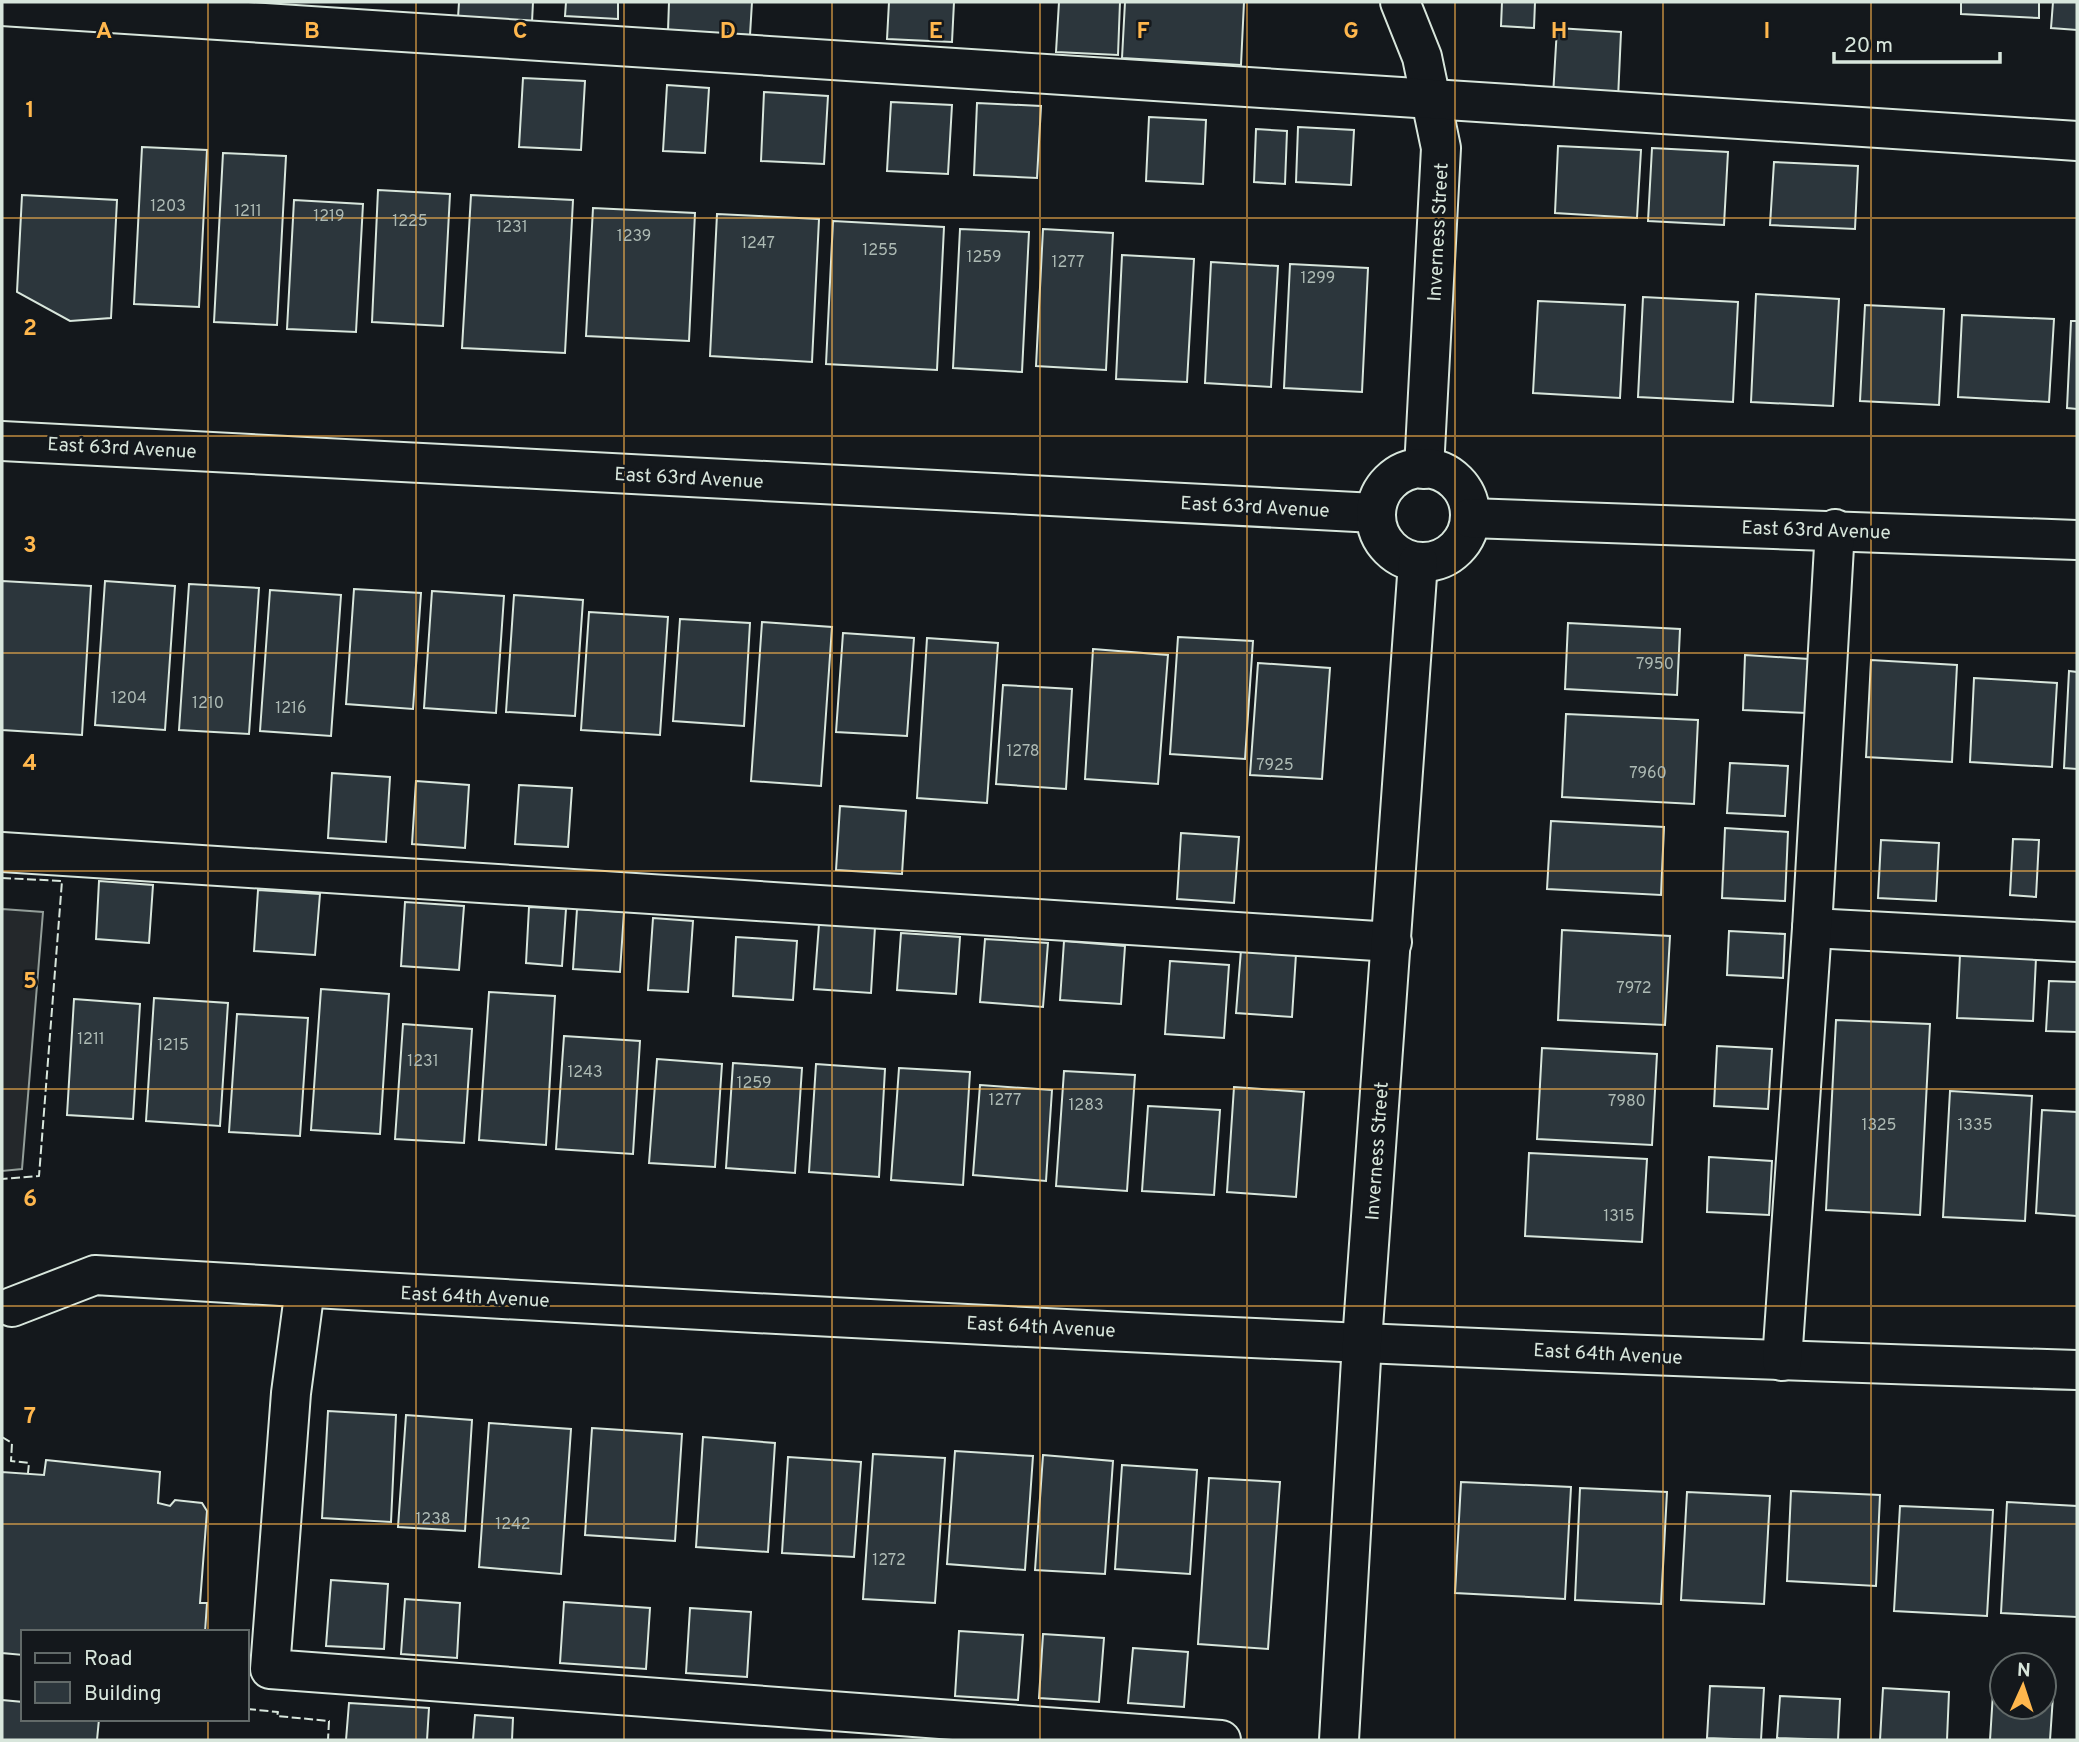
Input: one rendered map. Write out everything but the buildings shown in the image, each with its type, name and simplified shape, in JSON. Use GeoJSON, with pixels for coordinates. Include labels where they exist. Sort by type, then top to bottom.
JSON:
{"type":"FeatureCollection","features":[{"type":"Feature","properties":{"kind":"street","name":"Inverness Street"},"geometry":{"type":"LineString","coordinates":[[1400,2],[1422,57],[1441,148],[1424,469]]}},
{"type":"Feature","properties":{"kind":"street"},"geometry":{"type":"LineString","coordinates":[[2,6],[2077,141]]}},
{"type":"Feature","properties":{"kind":"street","name":"East 63rd Avenue"},"geometry":{"type":"LineString","coordinates":[[2,441],[1375,513]]}},
{"type":"Feature","properties":{"kind":"street"},"geometry":{"type":"LineString","coordinates":[[1424,469],[1441,472],[1454,480],[1464,491],[1470,518],[1458,547],[1434,561],[1418,562],[1393,552],[1384,541],[1375,513],[1386,486],[1397,476],[1424,469]]}},
{"type":"Feature","properties":{"kind":"street","name":"East 63rd Avenue"},"geometry":{"type":"LineString","coordinates":[[1470,518],[1835,529],[2077,540]]}},
{"type":"Feature","properties":{"kind":"street"},"geometry":{"type":"LineString","coordinates":[[1782,1361],[1812,928],[1835,529]]}},
{"type":"Feature","properties":{"kind":"street","name":"Inverness Street"},"geometry":{"type":"LineString","coordinates":[[1339,1740],[1362,1342],[1418,562]]}},
{"type":"Feature","properties":{"kind":"street"},"geometry":{"type":"LineString","coordinates":[[2,852],[1392,942]]}},
{"type":"Feature","properties":{"kind":"street"},"geometry":{"type":"LineString","coordinates":[[1812,928],[2077,942]]}},
{"type":"Feature","properties":{"kind":"street","name":"East 64th Avenue"},"geometry":{"type":"LineString","coordinates":[[12,1307],[95,1275],[1362,1342],[1782,1361],[2077,1370]]}},
{"type":"Feature","properties":{"kind":"street"},"geometry":{"type":"LineString","coordinates":[[305,1288],[291,1393],[270,1668],[1221,1740]]}},
{"type":"Feature","properties":{"kind":"shaded area"},"geometry":{"type":"Polygon","coordinates":[[[2,909],[43,912],[22,1169],[2,1171],[2,909]]]}},
{"type":"Feature","properties":{"kind":"fence"},"geometry":{"type":"LineString","coordinates":[[2,878],[62,881],[39,1176],[2,1179]]}},
{"type":"Feature","properties":{"kind":"fence"},"geometry":{"type":"LineString","coordinates":[[2,1437],[12,1443],[11,1461],[29,1463],[28,1473]]}},
{"type":"Feature","properties":{"kind":"fence"},"geometry":{"type":"LineString","coordinates":[[248,1709],[278,1712],[277,1716],[329,1721],[328,1740]]}}]}
